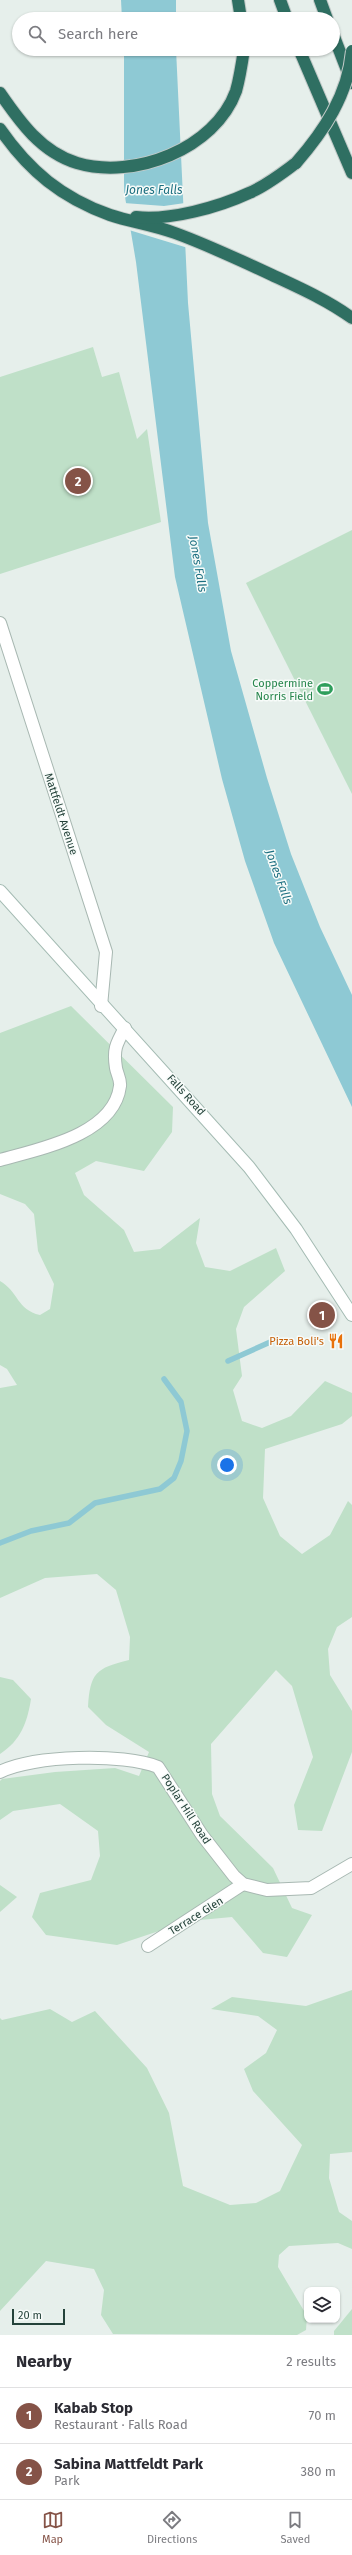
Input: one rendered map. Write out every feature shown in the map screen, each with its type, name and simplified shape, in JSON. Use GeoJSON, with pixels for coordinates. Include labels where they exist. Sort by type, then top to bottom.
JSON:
{"type":"FeatureCollection","features":[{"type":"Feature","properties":{"kind":"highway"},"geometry":{"type":"LineString","coordinates":[[238,0],[240,12]]}},
{"type":"Feature","properties":{"kind":"highway"},"geometry":{"type":"LineString","coordinates":[[280,0],[284,12]]}},
{"type":"Feature","properties":{"kind":"highway"},"geometry":{"type":"LineString","coordinates":[[320,0],[324,12]]}},
{"type":"Feature","properties":{"kind":"highway"},"geometry":{"type":"LineString","coordinates":[[111,215],[140,218],[195,210],[228,202],[272,181],[296,163],[321,134],[341,97],[351,64],[352,51]]}},
{"type":"Feature","properties":{"kind":"highway"},"geometry":{"type":"LineString","coordinates":[[340,52],[352,83]]}},
{"type":"Feature","properties":{"kind":"highway"},"geometry":{"type":"LineString","coordinates":[[0,93],[30,134],[46,147],[77,163],[116,168],[155,162],[173,154],[206,132],[224,113],[236,92],[243,56]]}},
{"type":"Feature","properties":{"kind":"highway"},"geometry":{"type":"LineString","coordinates":[[302,56],[352,173]]}},
{"type":"Feature","properties":{"kind":"highway"},"geometry":{"type":"LineString","coordinates":[[0,129],[20,157],[40,177],[76,202],[111,215],[173,232],[230,254],[305,290],[352,318]]}},
{"type":"Feature","properties":{"kind":"street","name":"Mattfeldt Avenue"},"geometry":{"type":"LineString","coordinates":[[0,623],[106,952],[101,1006]]}},
{"type":"Feature","properties":{"kind":"street","name":"Falls Road"},"geometry":{"type":"LineString","coordinates":[[0,891],[101,1006],[124,1028],[249,1167],[296,1229],[352,1315]]}},
{"type":"Feature","properties":{"kind":"street"},"geometry":{"type":"LineString","coordinates":[[0,1160],[52,1146],[77,1136],[109,1111],[118,1099],[120,1084],[114,1047],[124,1028]]}},
{"type":"Feature","properties":{"kind":"street","name":"Poplar Hill Road"},"geometry":{"type":"LineString","coordinates":[[0,1772],[40,1762],[107,1757],[150,1763],[158,1767],[202,1835],[234,1876],[243,1884]]}},
{"type":"Feature","properties":{"kind":"street"},"geometry":{"type":"LineString","coordinates":[[243,1884],[266,1890],[311,1888],[352,1864]]}},
{"type":"Feature","properties":{"kind":"street","name":"Terrace Glen"},"geometry":{"type":"LineString","coordinates":[[148,1946],[243,1884]]}},
{"type":"Feature","properties":{"kind":"green space"},"geometry":{"type":"Polygon","coordinates":[[[93,347],[102,377],[119,372],[137,439],[147,429],[161,522],[0,574],[0,377],[93,347]]]}},
{"type":"Feature","properties":{"kind":"green space","name":"Coppermine Norris Field"},"geometry":{"type":"Polygon","coordinates":[[[352,530],[352,794],[246,583],[352,530]]]}},
{"type":"Feature","properties":{"kind":"green space"},"geometry":{"type":"Polygon","coordinates":[[[71,1006],[173,1107],[172,1132],[144,1171],[96,1161],[75,1173],[84,1195],[124,1230],[134,1252],[160,1249],[200,1218],[196,1243],[205,1267],[230,1271],[276,1248],[285,1271],[244,1307],[236,1329],[242,1376],[233,1390],[242,1421],[262,1428],[291,1416],[325,1381],[352,1393],[352,1416],[342,1424],[265,1449],[263,1498],[280,1536],[302,1554],[330,1535],[348,1501],[352,1505],[352,1617],[337,1627],[328,1649],[330,1675],[352,1711],[352,1752],[322,1831],[298,1830],[294,1805],[313,1757],[292,1686],[276,1670],[211,1744],[212,1794],[220,1816],[273,1868],[292,1908],[312,1915],[287,1957],[263,1953],[232,1917],[189,1921],[117,1945],[46,1935],[32,1917],[40,1893],[91,1880],[100,1856],[98,1831],[60,1804],[13,1811],[0,1820],[0,1781],[2,1779],[55,1772],[115,1768],[139,1776],[149,1752],[106,1725],[88,1707],[91,1686],[93,1679],[97,1674],[102,1669],[129,1660],[130,1637],[116,1590],[97,1574],[45,1578],[0,1598],[0,1388],[17,1385],[7,1369],[0,1365],[0,1281],[11,1290],[22,1305],[32,1313],[40,1315],[50,1309],[54,1284],[38,1251],[34,1214],[25,1204],[0,1194],[0,1033],[71,1006]]]}},
{"type":"Feature","properties":{"kind":"green space"},"geometry":{"type":"Polygon","coordinates":[[[0,1677],[13,1680],[31,1699],[22,1730],[13,1743],[0,1754],[0,1677]]]}},
{"type":"Feature","properties":{"kind":"green space"},"geometry":{"type":"Polygon","coordinates":[[[0,1885],[17,1897],[0,1912],[0,1885]]]}},
{"type":"Feature","properties":{"kind":"green space"},"geometry":{"type":"Polygon","coordinates":[[[352,1990],[352,2152],[330,2154],[329,2178],[339,2212],[352,2221],[352,2249],[338,2243],[289,2246],[279,2255],[278,2267],[304,2311],[304,2323],[306,2323],[306,2330],[297,2335],[113,2334],[101,2315],[104,2290],[94,2269],[46,2261],[0,2311],[0,2018],[2,2020],[50,2009],[72,2022],[95,2011],[147,2068],[169,2113],[183,2186],[230,2205],[256,2203],[280,2191],[302,2145],[253,2091],[244,2069],[266,2053],[277,2030],[258,2016],[211,2009],[232,1997],[306,2006],[352,1990]]]}},
{"type":"Feature","properties":{"kind":"green space"},"geometry":{"type":"Polygon","coordinates":[[[352,2309],[352,2335],[334,2335],[334,2331],[352,2309]]]}},
{"type":"Feature","properties":{"kind":"water"},"geometry":{"type":"Polygon","coordinates":[[[121,0],[176,0],[176,12],[122,12],[121,0]]]}},
{"type":"Feature","properties":{"kind":"water","name":"Jones Falls"},"geometry":{"type":"Polygon","coordinates":[[[124,56],[176,56],[188,303],[208,523],[231,651],[267,778],[291,854],[320,927],[352,995],[352,1107],[274,943],[245,861],[222,779],[175,577],[136,262],[124,191],[124,56]]]}},
{"type":"Feature","properties":{"kind":"pier"},"geometry":{"type":"Polygon","coordinates":[[[124,203],[164,206],[185,203],[188,248],[129,230],[124,203]]]}},
{"type":"Feature","properties":{"kind":"waterway"},"geometry":{"type":"LineString","coordinates":[[228,1361],[277,1339]]}},
{"type":"Feature","properties":{"kind":"waterway"},"geometry":{"type":"LineString","coordinates":[[0,1543],[31,1531],[69,1523],[95,1503],[160,1489],[174,1478],[181,1461],[187,1431],[181,1402],[164,1379]]}},
{"type":"Feature","properties":{"kind":"place","name":"Sabina Mattfeldt Park"},"geometry":{"type":"Point","coordinates":[78,481]}},
{"type":"Feature","properties":{"kind":"place","name":"Coppermine Norris Field"},"geometry":{"type":"Point","coordinates":[325,689]}},
{"type":"Feature","properties":{"kind":"place","name":"Kabab Stop"},"geometry":{"type":"Point","coordinates":[322,1315]}},
{"type":"Feature","properties":{"kind":"place","name":"Pizza Boli's"},"geometry":{"type":"Point","coordinates":[336,1341]}}]}
